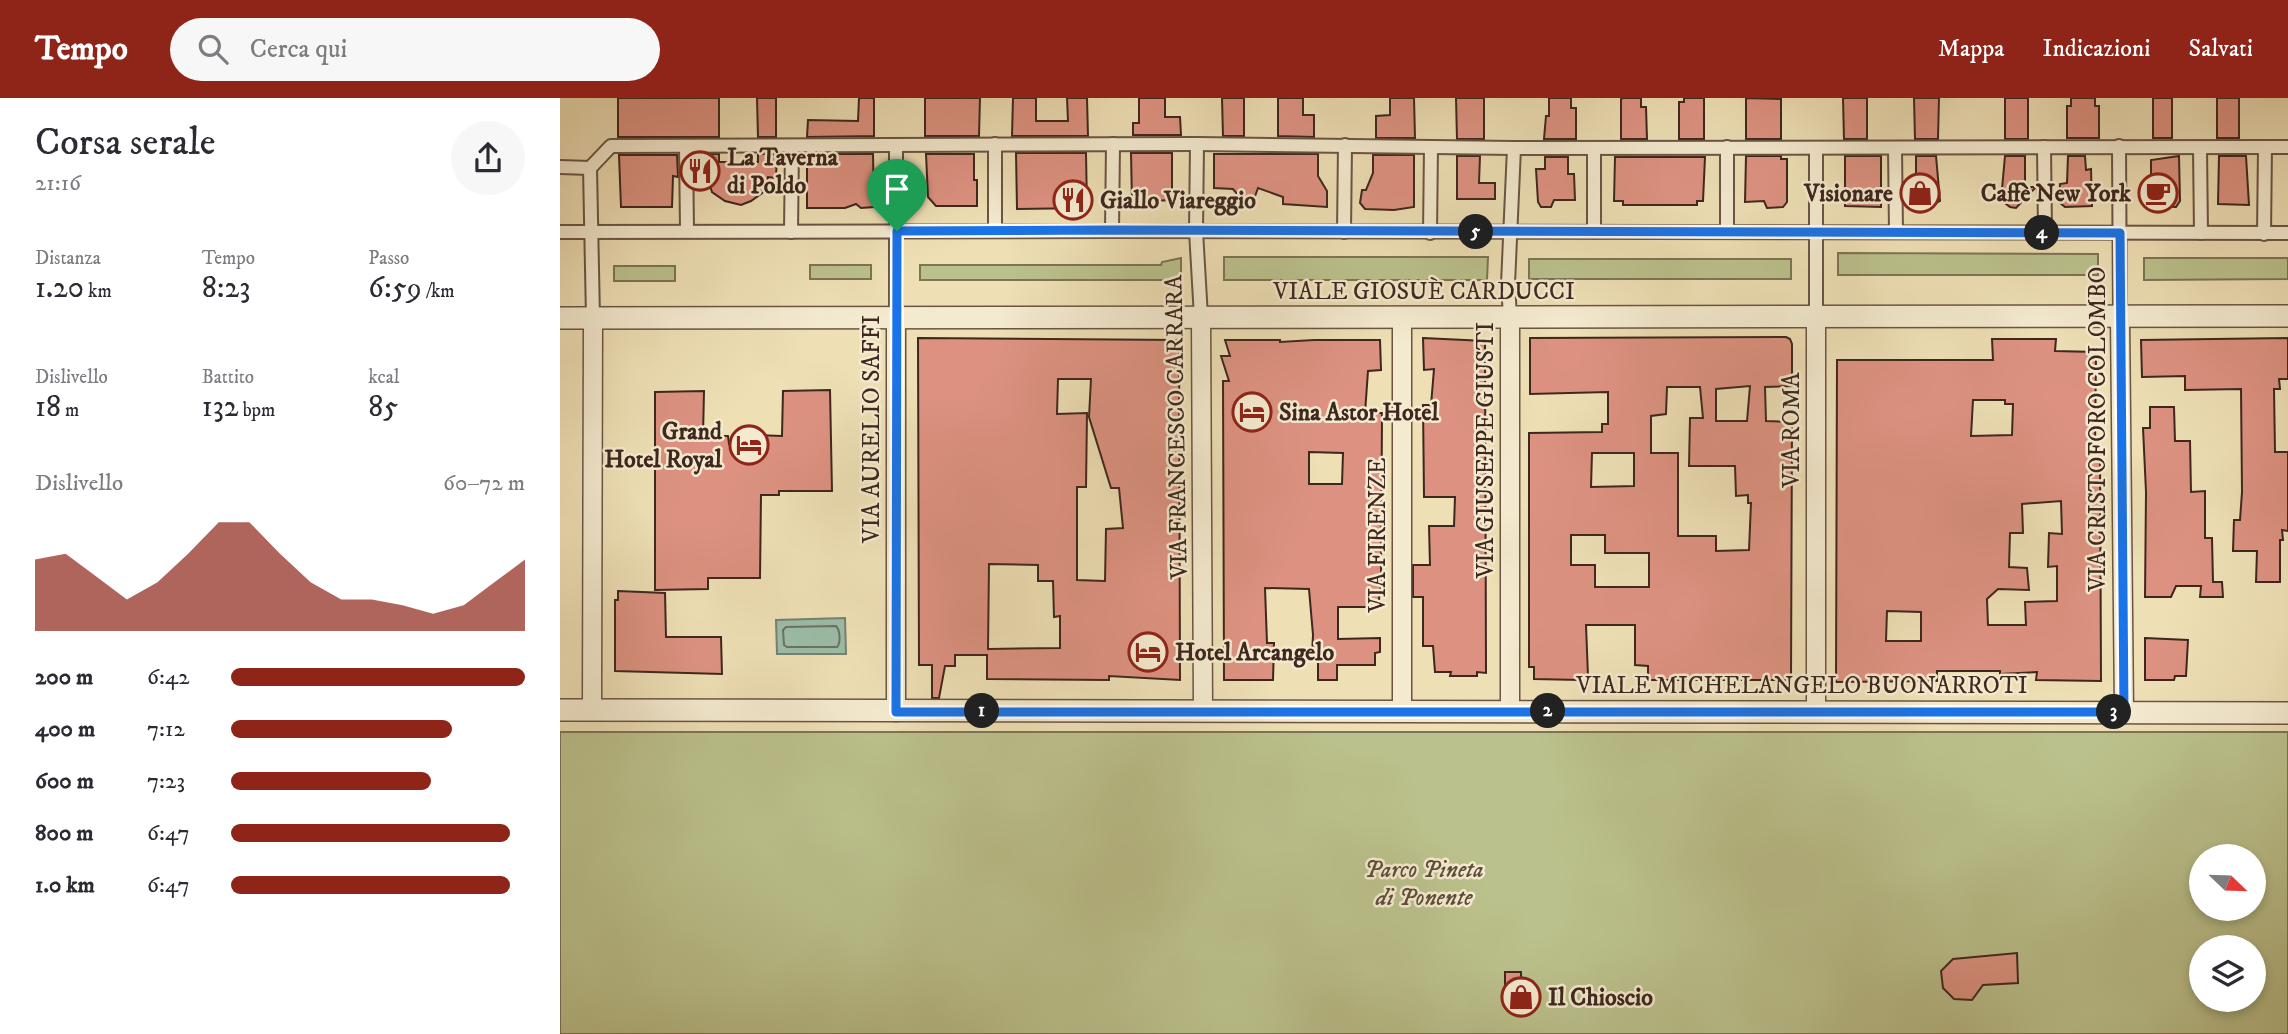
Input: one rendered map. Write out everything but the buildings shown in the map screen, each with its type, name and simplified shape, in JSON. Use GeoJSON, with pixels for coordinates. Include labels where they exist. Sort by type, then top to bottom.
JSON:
{"type":"FeatureCollection","features":[{"type":"Feature","properties":{"kind":"street"},"geometry":{"type":"LineString","coordinates":[[995,144],[995,231]]}},
{"type":"Feature","properties":{"kind":"street"},"geometry":{"type":"LineString","coordinates":[[1112,230],[1113,144]]}},
{"type":"Feature","properties":{"kind":"street"},"geometry":{"type":"LineString","coordinates":[[592,710],[593,317],[590,168],[611,146],[1197,144],[1514,148],[2288,147]]}},
{"type":"Feature","properties":{"kind":"street","name":"VIA FRANCESCO CARRARA"},"geometry":{"type":"LineString","coordinates":[[1197,144],[1196,231],[1201,317],[1203,711]]}},
{"type":"Feature","properties":{"kind":"street","name":"VIA AURELIO SAFFI"},"geometry":{"type":"LineString","coordinates":[[896,145],[896,712]]}},
{"type":"Feature","properties":{"kind":"street"},"geometry":{"type":"LineString","coordinates":[[1344,232],[1345,145]]}},
{"type":"Feature","properties":{"kind":"street"},"geometry":{"type":"LineString","coordinates":[[686,146],[687,231]]}},
{"type":"Feature","properties":{"kind":"street"},"geometry":{"type":"LineString","coordinates":[[791,232],[792,146]]}},
{"type":"Feature","properties":{"kind":"street","name":"VIA CRISTOFORO COLOMBO"},"geometry":{"type":"LineString","coordinates":[[2119,146],[2124,712]]}},
{"type":"Feature","properties":{"kind":"street"},"geometry":{"type":"LineString","coordinates":[[1430,233],[1431,147]]}},
{"type":"Feature","properties":{"kind":"street"},"geometry":{"type":"LineString","coordinates":[[1727,147],[1727,231]]}},
{"type":"Feature","properties":{"kind":"street"},"geometry":{"type":"LineString","coordinates":[[2044,147],[2045,233]]}},
{"type":"Feature","properties":{"kind":"street"},"geometry":{"type":"LineString","coordinates":[[2264,234],[2265,147]]}},
{"type":"Feature","properties":{"kind":"street","name":"VIA GIUSEPPE GIUSTI"},"geometry":{"type":"LineString","coordinates":[[1510,711],[1510,232],[1514,148]]}},
{"type":"Feature","properties":{"kind":"street"},"geometry":{"type":"LineString","coordinates":[[1594,148],[1594,232]]}},
{"type":"Feature","properties":{"kind":"street","name":"VIA ROMA"},"geometry":{"type":"LineString","coordinates":[[1816,148],[1816,712]]}},
{"type":"Feature","properties":{"kind":"street"},"geometry":{"type":"LineString","coordinates":[[1895,148],[1896,232]]}},
{"type":"Feature","properties":{"kind":"street"},"geometry":{"type":"LineString","coordinates":[[2200,148],[2201,233]]}},
{"type":"Feature","properties":{"kind":"street"},"geometry":{"type":"LineString","coordinates":[[560,167],[590,168]]}},
{"type":"Feature","properties":{"kind":"street"},"geometry":{"type":"LineString","coordinates":[[560,232],[1112,230],[1430,233],[2288,233]]}},
{"type":"Feature","properties":{"kind":"street","name":"VIALE GIOSUÈ CARDUCCI"},"geometry":{"type":"LineString","coordinates":[[560,318],[2288,316]]}},
{"type":"Feature","properties":{"kind":"street","name":"VIA FIRENZE"},"geometry":{"type":"LineString","coordinates":[[1402,318],[1402,711]]}},
{"type":"Feature","properties":{"kind":"street","name":"VIALE MICHELANGELO BUONARROTI"},"geometry":{"type":"LineString","coordinates":[[560,710],[2288,713]]}},
{"type":"Feature","properties":{"kind":"green space"},"geometry":{"type":"Polygon","coordinates":[[[1838,253],[2098,254],[2098,275],[1838,275],[1838,253]]]}},
{"type":"Feature","properties":{"kind":"green space"},"geometry":{"type":"Polygon","coordinates":[[[1224,257],[1488,257],[1487,280],[1224,280],[1224,257]]]}},
{"type":"Feature","properties":{"kind":"green space"},"geometry":{"type":"Polygon","coordinates":[[[1181,258],[1181,280],[920,280],[920,265],[1161,265],[1162,262],[1181,258]]]}},
{"type":"Feature","properties":{"kind":"green space"},"geometry":{"type":"Polygon","coordinates":[[[2144,258],[2288,258],[2288,279],[2144,280],[2144,258]]]}},
{"type":"Feature","properties":{"kind":"green space"},"geometry":{"type":"Polygon","coordinates":[[[1529,259],[1791,259],[1791,279],[1529,279],[1529,259]]]}},
{"type":"Feature","properties":{"kind":"green space"},"geometry":{"type":"Polygon","coordinates":[[[810,265],[871,265],[871,279],[810,279],[810,265]]]}},
{"type":"Feature","properties":{"kind":"green space"},"geometry":{"type":"Polygon","coordinates":[[[614,266],[675,266],[675,281],[614,281],[614,266]]]}},
{"type":"Feature","properties":{"kind":"green space","name":"Parco Pineta di Ponente"},"geometry":{"type":"Polygon","coordinates":[[[560,732],[2288,732],[2288,1034],[560,1034],[560,732]]]}},
{"type":"Feature","properties":{"kind":"water"},"geometry":{"type":"Polygon","coordinates":[[[845,618],[846,654],[777,654],[776,620],[845,618]]]}},
{"type":"Feature","properties":{"kind":"place","name":"La Taverna di Poldo"},"geometry":{"type":"Point","coordinates":[700,171]}},
{"type":"Feature","properties":{"kind":"place","name":"Visionare"},"geometry":{"type":"Point","coordinates":[1920,193]}},
{"type":"Feature","properties":{"kind":"place","name":"Caffè New York"},"geometry":{"type":"Point","coordinates":[2158,193]}},
{"type":"Feature","properties":{"kind":"place","name":"Giallo Viareggio"},"geometry":{"type":"Point","coordinates":[1073,200]}},
{"type":"Feature","properties":{"kind":"place","name":"Sina Astor Hotel"},"geometry":{"type":"Point","coordinates":[1252,412]}},
{"type":"Feature","properties":{"kind":"place","name":"Grand Hotel Royal"},"geometry":{"type":"Point","coordinates":[749,445]}},
{"type":"Feature","properties":{"kind":"place","name":"Hotel Arcangelo"},"geometry":{"type":"Point","coordinates":[1148,652]}},
{"type":"Feature","properties":{"kind":"place","name":"Il Chioscio"},"geometry":{"type":"Point","coordinates":[1521,997]}},
{"type":"Feature","properties":{"kind":"route"},"geometry":{"type":"LineString","coordinates":[[897,231],[2120,233],[2124,712],[896,712],[897,231]]}}]}
